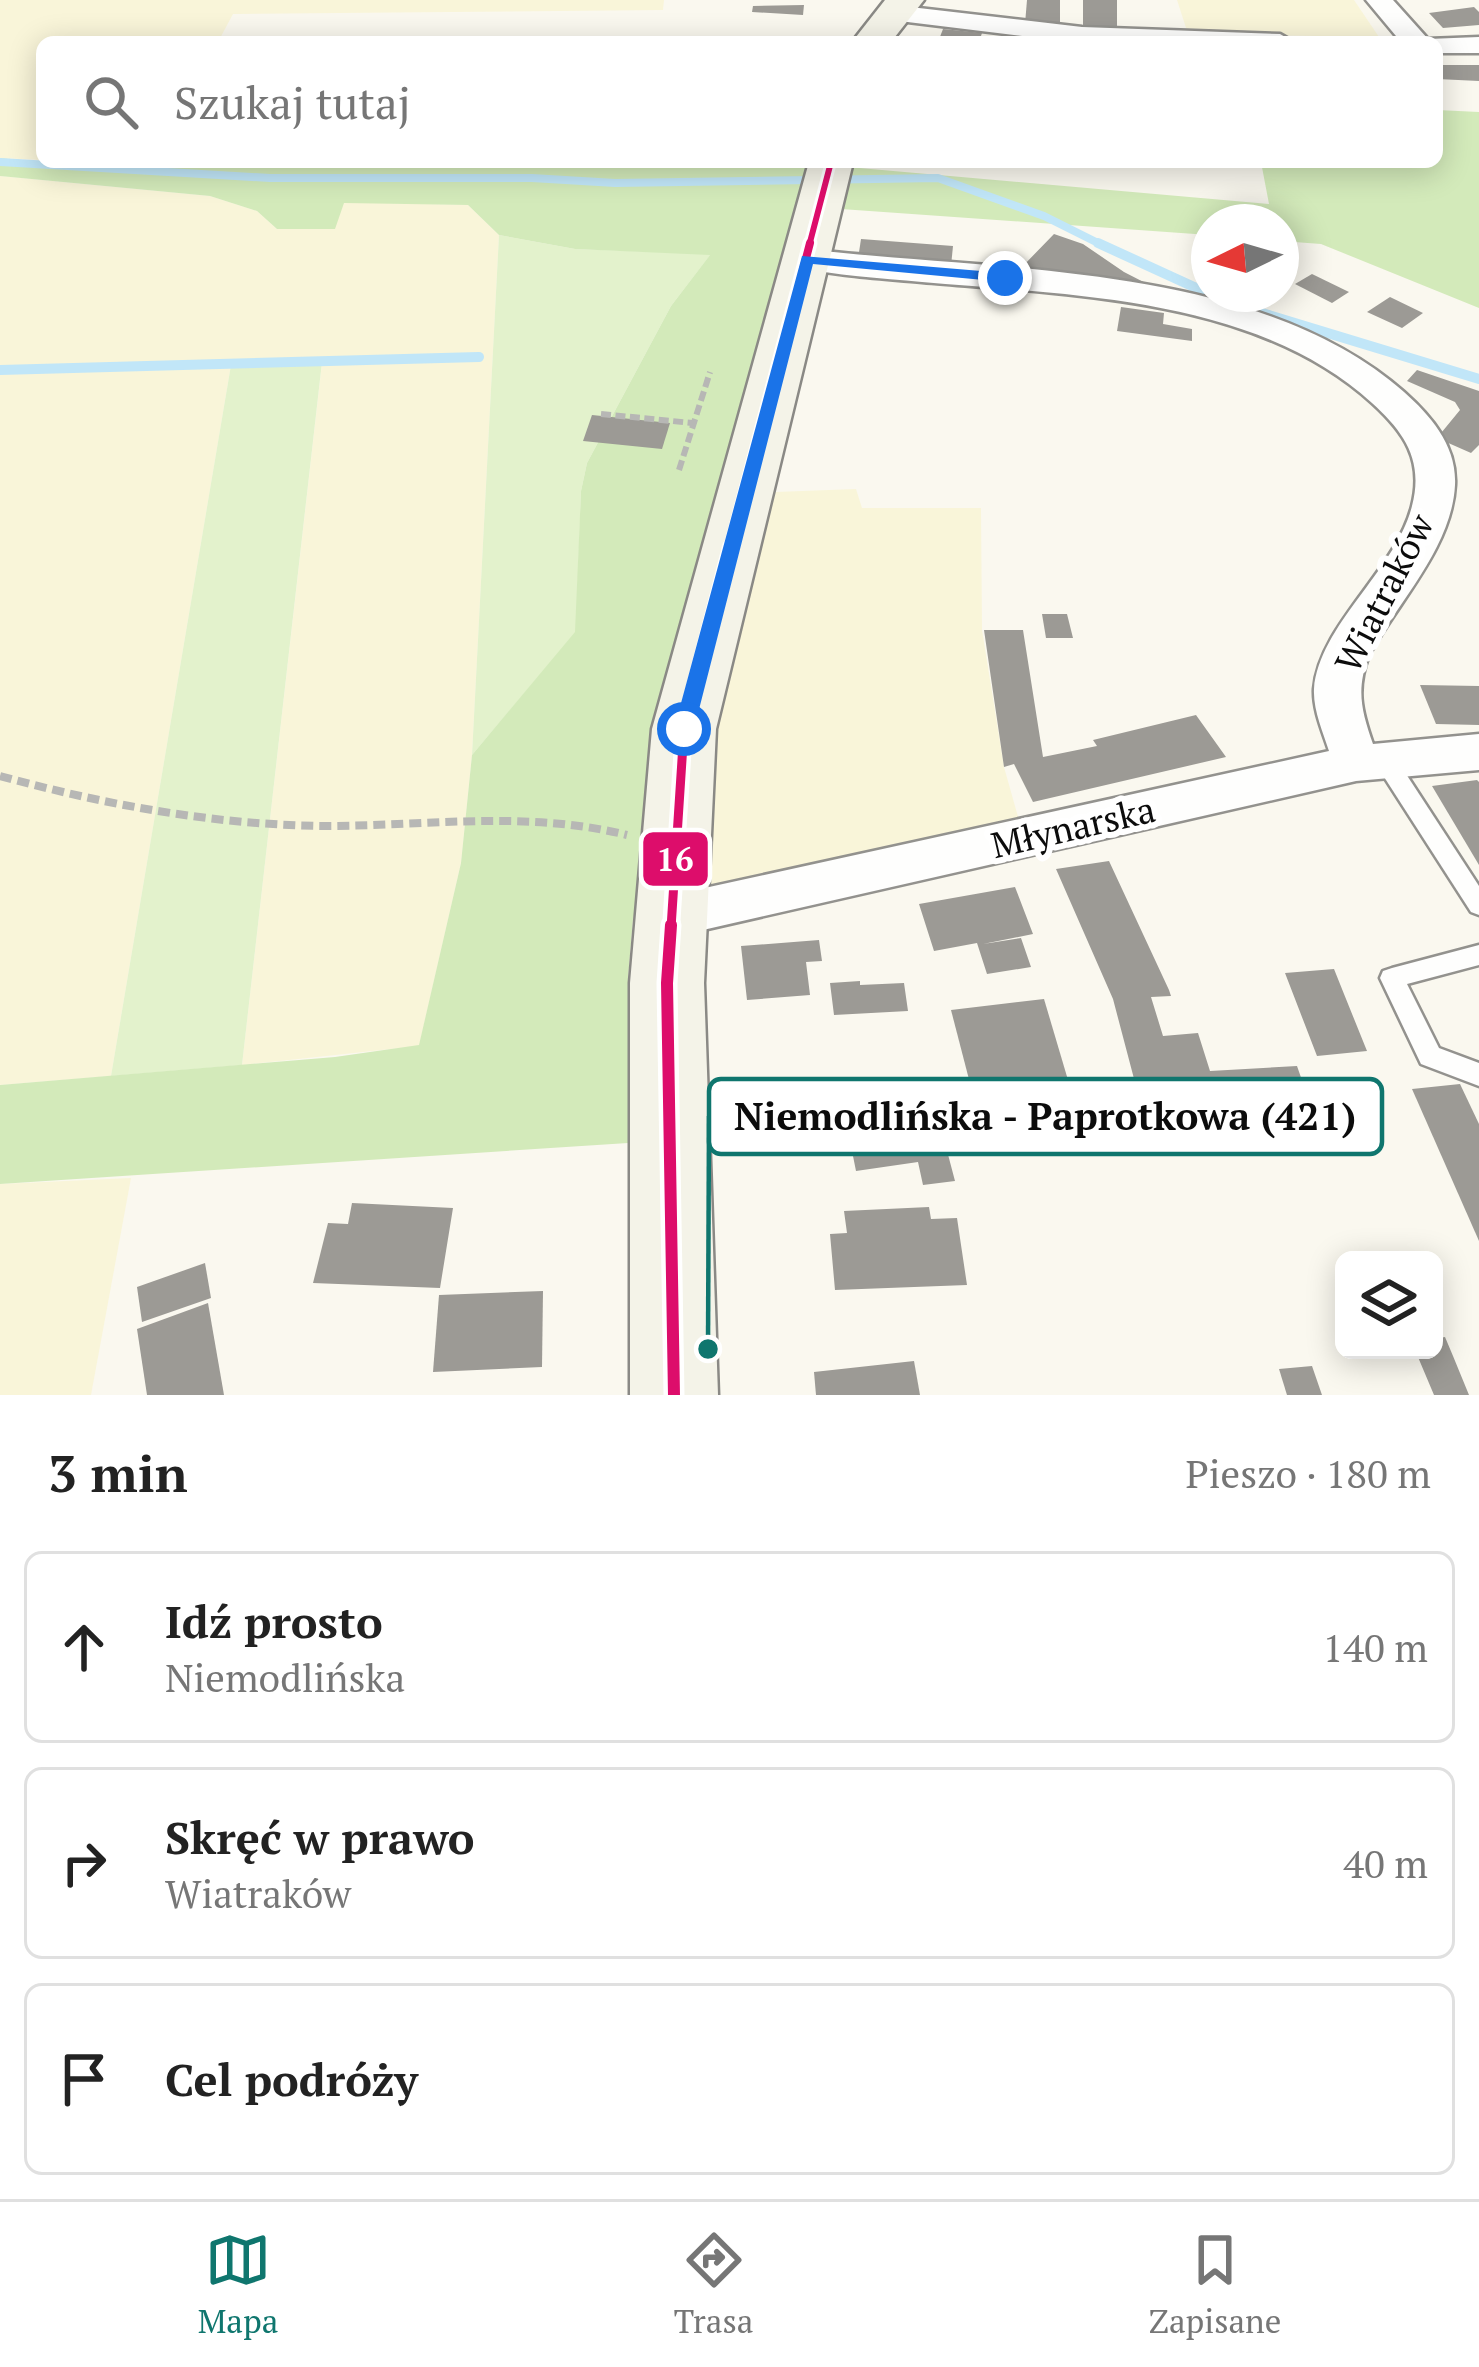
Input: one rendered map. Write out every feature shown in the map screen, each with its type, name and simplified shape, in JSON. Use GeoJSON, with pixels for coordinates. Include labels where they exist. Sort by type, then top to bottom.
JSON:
{"type":"FeatureCollection","features":[{"type":"Feature","properties":{"kind":"main road"},"geometry":{"type":"LineString","coordinates":[[674,1395],[668,917],[684,729],[823,196]]}},
{"type":"Feature","properties":{"kind":"street"},"geometry":{"type":"LineString","coordinates":[[1379,0],[1411,36]]}},
{"type":"Feature","properties":{"kind":"street"},"geometry":{"type":"LineString","coordinates":[[890,18],[1110,36]]}},
{"type":"Feature","properties":{"kind":"street"},"geometry":{"type":"LineString","coordinates":[[1443,45],[1479,45]]}},
{"type":"Feature","properties":{"kind":"street","name":"Wiatraków"},"geometry":{"type":"LineString","coordinates":[[823,196],[1005,278],[1169,301],[1248,321],[1350,363],[1393,395],[1430,441],[1437,473],[1429,518],[1407,563],[1353,645],[1335,689],[1371,761]]}},
{"type":"Feature","properties":{"kind":"street","name":"Młynarska"},"geometry":{"type":"LineString","coordinates":[[668,917],[1371,761],[1479,752]]}},
{"type":"Feature","properties":{"kind":"lane"},"geometry":{"type":"LineString","coordinates":[[1371,761],[1479,905]]}},
{"type":"Feature","properties":{"kind":"lane"},"geometry":{"type":"LineString","coordinates":[[1479,955],[1392,978],[1430,1056],[1479,1075]]}},
{"type":"Feature","properties":{"kind":"path"},"geometry":{"type":"LineString","coordinates":[[679,470],[710,372]]}},
{"type":"Feature","properties":{"kind":"path"},"geometry":{"type":"LineString","coordinates":[[601,414],[692,423]]}},
{"type":"Feature","properties":{"kind":"path"},"geometry":{"type":"LineString","coordinates":[[0,776],[133,803],[292,826],[530,817],[585,821],[629,835]]}},
{"type":"Feature","properties":{"kind":"shaded area"},"geometry":{"type":"Polygon","coordinates":[[[0,0],[664,0],[663,10],[233,14],[221,36],[36,36],[36,160],[0,158],[0,0]]]}},
{"type":"Feature","properties":{"kind":"shaded area"},"geometry":{"type":"Polygon","coordinates":[[[1177,0],[1354,0],[1378,36],[1315,36],[1188,34],[1177,0]]]}},
{"type":"Feature","properties":{"kind":"shaded area"},"geometry":{"type":"Polygon","coordinates":[[[0,176],[210,196],[257,211],[277,229],[344,202],[468,205],[499,235],[472,755],[461,863],[419,1046],[242,1065],[322,363],[231,365],[111,1076],[0,1085],[0,176]]]}},
{"type":"Feature","properties":{"kind":"shaded area"},"geometry":{"type":"Polygon","coordinates":[[[856,489],[862,508],[981,508],[982,630],[1004,767],[1024,838],[703,888],[684,729],[748,493],[856,489]]]}},
{"type":"Feature","properties":{"kind":"shaded area"},"geometry":{"type":"Polygon","coordinates":[[[131,1178],[91,1395],[0,1395],[0,1184],[131,1178]]]}},
{"type":"Feature","properties":{"kind":"green space"},"geometry":{"type":"Polygon","coordinates":[[[1443,110],[1479,112],[1479,308],[1321,244],[1299,242],[1299,204],[1269,204],[1262,168],[1443,168],[1443,110]]]}},
{"type":"Feature","properties":{"kind":"green space"},"geometry":{"type":"Polygon","coordinates":[[[0,158],[36,161],[36,168],[806,168],[780,269],[684,729],[633,919],[628,979],[628,1143],[0,1184],[0,1085],[335,1057],[419,1045],[461,863],[472,755],[575,632],[581,491],[587,463],[671,306],[710,255],[575,249],[499,235],[468,205],[344,203],[335,229],[277,229],[257,211],[210,196],[0,176],[0,158]]]}},
{"type":"Feature","properties":{"kind":"green space"},"geometry":{"type":"Polygon","coordinates":[[[848,168],[1269,204],[1191,204],[1191,234],[841,209],[848,168]]]}},
{"type":"Feature","properties":{"kind":"green space"},"geometry":{"type":"Polygon","coordinates":[[[499,235],[575,249],[711,254],[671,306],[587,463],[581,491],[576,632],[472,755],[499,235]]]}},
{"type":"Feature","properties":{"kind":"green space"},"geometry":{"type":"Polygon","coordinates":[[[322,362],[242,1065],[111,1076],[231,365],[322,362]]]}},
{"type":"Feature","properties":{"kind":"building"},"geometry":{"type":"Polygon","coordinates":[[[1027,0],[1060,0],[1060,26],[1025,24],[1027,0]]]}},
{"type":"Feature","properties":{"kind":"building"},"geometry":{"type":"Polygon","coordinates":[[[1083,0],[1117,0],[1117,28],[1083,25],[1083,0]]]}},
{"type":"Feature","properties":{"kind":"building"},"geometry":{"type":"Polygon","coordinates":[[[804,5],[803,15],[752,12],[753,6],[804,5]]]}},
{"type":"Feature","properties":{"kind":"building"},"geometry":{"type":"Polygon","coordinates":[[[1474,7],[1479,25],[1443,28],[1429,13],[1474,7]]]}},
{"type":"Feature","properties":{"kind":"building"},"geometry":{"type":"Polygon","coordinates":[[[943,29],[982,33],[981,36],[940,36],[943,29]]]}},
{"type":"Feature","properties":{"kind":"building"},"geometry":{"type":"Polygon","coordinates":[[[1443,65],[1479,65],[1479,81],[1443,79],[1443,65]]]}},
{"type":"Feature","properties":{"kind":"building"},"geometry":{"type":"Polygon","coordinates":[[[1054,234],[1083,244],[1165,293],[1021,268],[1054,234]]]}},
{"type":"Feature","properties":{"kind":"building"},"geometry":{"type":"Polygon","coordinates":[[[861,239],[953,246],[951,266],[858,259],[861,239]]]}},
{"type":"Feature","properties":{"kind":"building"},"geometry":{"type":"Polygon","coordinates":[[[1312,274],[1349,292],[1332,303],[1299,286],[1312,274]]]}},
{"type":"Feature","properties":{"kind":"building"},"geometry":{"type":"Polygon","coordinates":[[[1390,297],[1423,313],[1402,328],[1367,312],[1390,297]]]}},
{"type":"Feature","properties":{"kind":"building"},"geometry":{"type":"Polygon","coordinates":[[[1121,307],[1164,313],[1163,324],[1192,329],[1192,341],[1117,331],[1121,307]]]}},
{"type":"Feature","properties":{"kind":"building"},"geometry":{"type":"Polygon","coordinates":[[[1417,370],[1479,391],[1479,445],[1471,453],[1437,438],[1460,410],[1455,402],[1407,381],[1417,370]]]}},
{"type":"Feature","properties":{"kind":"building"},"geometry":{"type":"Polygon","coordinates":[[[592,415],[670,423],[662,449],[583,441],[592,415]]]}},
{"type":"Feature","properties":{"kind":"building"},"geometry":{"type":"Polygon","coordinates":[[[1042,614],[1067,614],[1073,638],[1046,638],[1042,614]]]}},
{"type":"Feature","properties":{"kind":"building"},"geometry":{"type":"Polygon","coordinates":[[[984,630],[1023,630],[1043,757],[1097,746],[1093,740],[1196,715],[1226,757],[1033,802],[1014,764],[1004,767],[984,630]]]}},
{"type":"Feature","properties":{"kind":"building"},"geometry":{"type":"Polygon","coordinates":[[[1420,685],[1479,686],[1479,725],[1436,724],[1420,685]]]}},
{"type":"Feature","properties":{"kind":"building"},"geometry":{"type":"Polygon","coordinates":[[[1479,782],[1479,865],[1432,786],[1479,782]]]}},
{"type":"Feature","properties":{"kind":"building"},"geometry":{"type":"Polygon","coordinates":[[[1109,861],[1171,996],[1151,997],[1163,1036],[1198,1033],[1210,1071],[1297,1066],[1321,1135],[1152,1147],[1113,999],[1056,869],[1109,861]]]}},
{"type":"Feature","properties":{"kind":"building"},"geometry":{"type":"Polygon","coordinates":[[[1015,887],[1033,934],[983,944],[1021,938],[1031,967],[987,974],[977,943],[934,951],[919,904],[1015,887]]]}},
{"type":"Feature","properties":{"kind":"building"},"geometry":{"type":"Polygon","coordinates":[[[819,940],[822,961],[806,962],[810,995],[747,1000],[741,946],[819,940]]]}},
{"type":"Feature","properties":{"kind":"building"},"geometry":{"type":"Polygon","coordinates":[[[1334,969],[1367,1051],[1317,1056],[1285,973],[1334,969]]]}},
{"type":"Feature","properties":{"kind":"building"},"geometry":{"type":"Polygon","coordinates":[[[860,981],[860,985],[904,983],[908,1011],[834,1015],[830,983],[860,981]]]}},
{"type":"Feature","properties":{"kind":"building"},"geometry":{"type":"Polygon","coordinates":[[[1044,999],[1068,1080],[972,1091],[951,1010],[1044,999]]]}},
{"type":"Feature","properties":{"kind":"building"},"geometry":{"type":"Polygon","coordinates":[[[1460,1084],[1479,1124],[1479,1241],[1412,1089],[1460,1084]]]}},
{"type":"Feature","properties":{"kind":"building"},"geometry":{"type":"Polygon","coordinates":[[[941,1128],[955,1181],[923,1185],[918,1162],[856,1171],[850,1141],[941,1128]]]}},
{"type":"Feature","properties":{"kind":"building"},"geometry":{"type":"Polygon","coordinates":[[[352,1203],[453,1208],[440,1288],[313,1283],[328,1223],[348,1224],[352,1203]]]}},
{"type":"Feature","properties":{"kind":"building"},"geometry":{"type":"Polygon","coordinates":[[[929,1207],[931,1219],[957,1218],[967,1285],[835,1290],[830,1234],[847,1233],[844,1211],[929,1207]]]}},
{"type":"Feature","properties":{"kind":"building"},"geometry":{"type":"Polygon","coordinates":[[[205,1263],[211,1298],[142,1322],[137,1287],[205,1263]]]}},
{"type":"Feature","properties":{"kind":"building"},"geometry":{"type":"Polygon","coordinates":[[[543,1291],[542,1367],[433,1372],[439,1295],[543,1291]]]}},
{"type":"Feature","properties":{"kind":"building"},"geometry":{"type":"Polygon","coordinates":[[[208,1303],[224,1395],[147,1395],[137,1329],[208,1303]]]}},
{"type":"Feature","properties":{"kind":"building"},"geometry":{"type":"Polygon","coordinates":[[[1443,1337],[1469,1395],[1434,1395],[1419,1359],[1443,1359],[1443,1337]]]}},
{"type":"Feature","properties":{"kind":"building"},"geometry":{"type":"Polygon","coordinates":[[[914,1361],[920,1395],[816,1395],[814,1372],[914,1361]]]}},
{"type":"Feature","properties":{"kind":"building"},"geometry":{"type":"Polygon","coordinates":[[[1312,1366],[1322,1395],[1287,1395],[1279,1369],[1312,1366]]]}},
{"type":"Feature","properties":{"kind":"waterway"},"geometry":{"type":"LineString","coordinates":[[0,162],[36,164]]}},
{"type":"Feature","properties":{"kind":"waterway"},"geometry":{"type":"LineString","coordinates":[[101,168],[270,178],[532,178],[615,183],[938,178],[1044,216],[1098,243]]}},
{"type":"Feature","properties":{"kind":"waterway"},"geometry":{"type":"LineString","coordinates":[[1098,243],[1229,303],[1479,379]]}},
{"type":"Feature","properties":{"kind":"waterway"},"geometry":{"type":"LineString","coordinates":[[1098,243],[1104,246]]}},
{"type":"Feature","properties":{"kind":"waterway"},"geometry":{"type":"LineString","coordinates":[[0,370],[479,357]]}},
{"type":"Feature","properties":{"kind":"transit line","name":"16"},"geometry":{"type":"LineString","coordinates":[[674,1395],[667,983],[684,729],[829,168]]}},
{"type":"Feature","properties":{"kind":"place","name":"Niemodlińska - Paprotkowa (421)"},"geometry":{"type":"Point","coordinates":[708,1349]}},
{"type":"Feature","properties":{"kind":"route"},"geometry":{"type":"LineString","coordinates":[[684,729],[807,260],[1005,278]]}}]}
